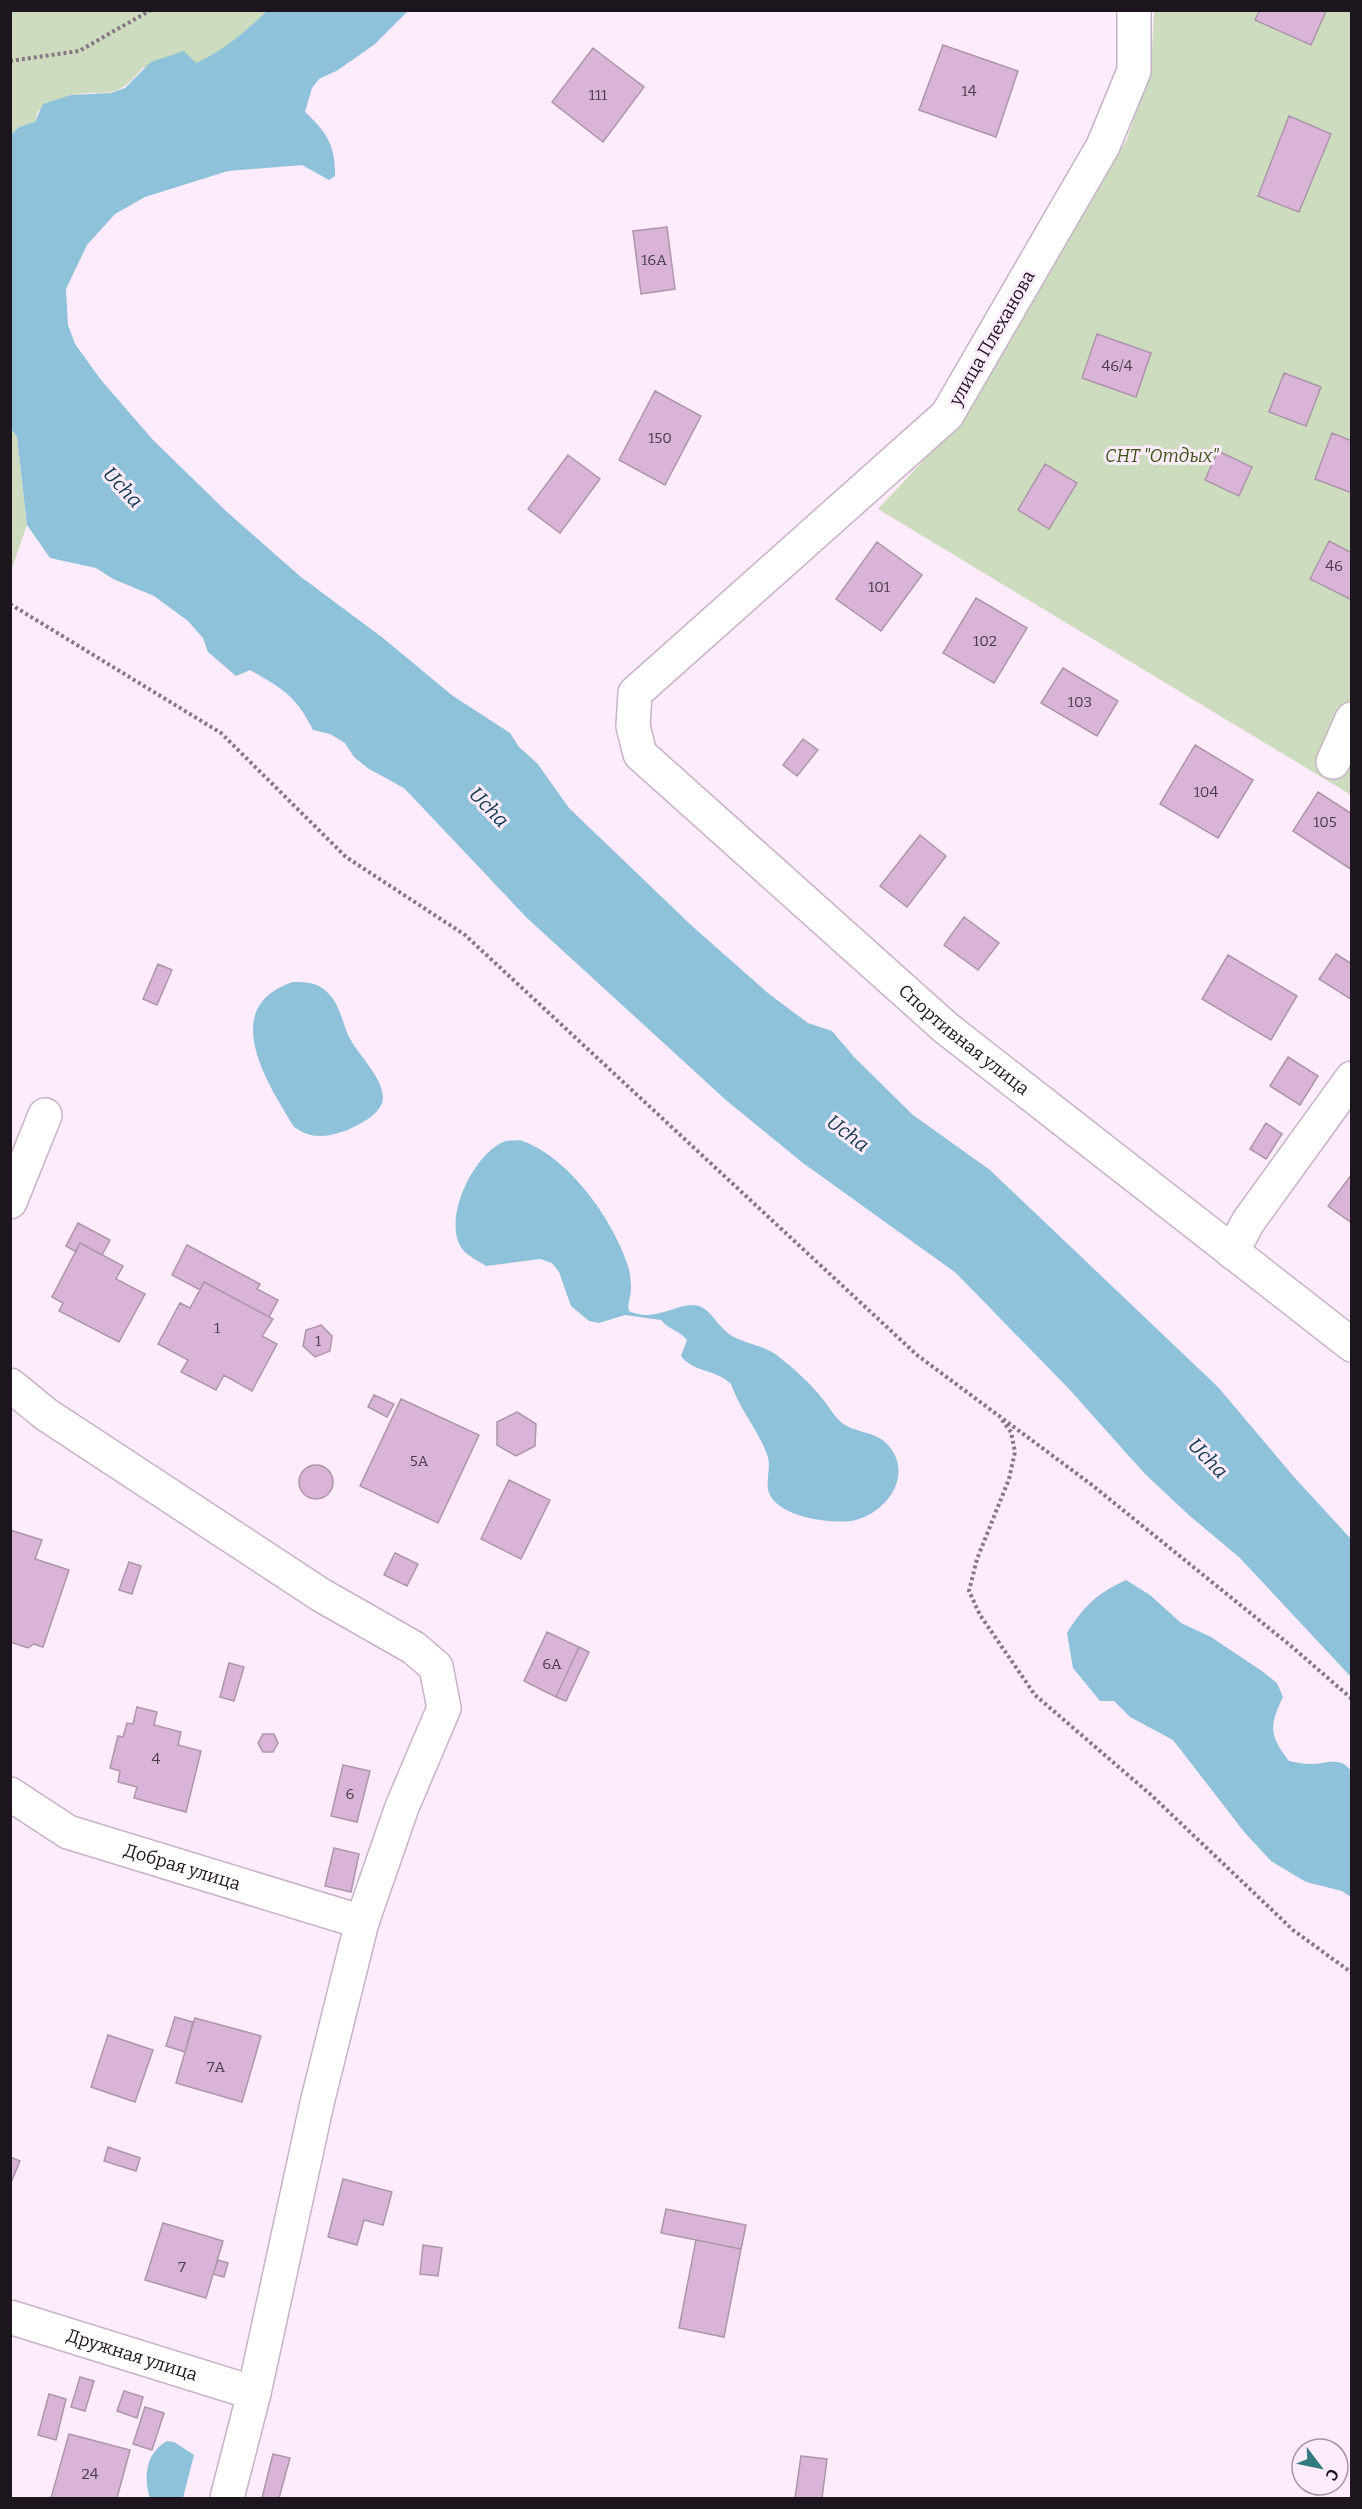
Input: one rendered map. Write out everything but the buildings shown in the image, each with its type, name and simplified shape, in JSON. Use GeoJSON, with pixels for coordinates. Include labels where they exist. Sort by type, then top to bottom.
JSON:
{"type":"FeatureCollection","features":[{"type":"Feature","properties":{"kind":"street","name":"улица Плеханова"},"geometry":{"type":"LineString","coordinates":[[635,693],[947,415],[1103,146],[1134,71],[1134,10]]}},
{"type":"Feature","properties":{"kind":"street","name":"Спортивная улица"},"geometry":{"type":"LineString","coordinates":[[635,693],[633,726],[640,754],[946,1028],[1352,1345]]}},
{"type":"Feature","properties":{"kind":"street"},"geometry":{"type":"LineString","coordinates":[[1333,762],[1352,719]]}},
{"type":"Feature","properties":{"kind":"street"},"geometry":{"type":"LineString","coordinates":[[1232,1251],[1248,1222],[1352,1078]]}},
{"type":"Feature","properties":{"kind":"street"},"geometry":{"type":"LineString","coordinates":[[10,1202],[45,1115]]}},
{"type":"Feature","properties":{"kind":"street"},"geometry":{"type":"LineString","coordinates":[[10,1385],[47,1415],[321,1595],[414,1648],[436,1667],[444,1708],[402,1807],[362,1922],[302,2167],[254,2393],[227,2499]]}},
{"type":"Feature","properties":{"kind":"street","name":"Добрая улица"},"geometry":{"type":"LineString","coordinates":[[10,1794],[68,1832],[362,1922]]}},
{"type":"Feature","properties":{"kind":"street","name":"Дружная улица"},"geometry":{"type":"LineString","coordinates":[[10,2317],[254,2393]]}},
{"type":"Feature","properties":{"kind":"path"},"geometry":{"type":"LineString","coordinates":[[10,60],[79,51],[151,10]]}},
{"type":"Feature","properties":{"kind":"path"},"geometry":{"type":"LineString","coordinates":[[10,604],[49,625],[221,733],[346,857],[465,935],[917,1355],[1092,1485],[1292,1646],[1352,1699]]}},
{"type":"Feature","properties":{"kind":"path"},"geometry":{"type":"LineString","coordinates":[[999,1415],[1011,1432],[1015,1452],[1009,1479],[977,1559],[969,1591],[980,1615],[1035,1695],[1150,1794],[1293,1930],[1352,1973]]}},
{"type":"Feature","properties":{"kind":"green space"},"geometry":{"type":"Polygon","coordinates":[[[11,11],[267,11],[234,42],[206,60],[183,65],[143,68],[118,90],[63,98],[38,111],[35,122],[19,127],[11,135],[11,11]]]}},
{"type":"Feature","properties":{"kind":"green space","name":"СНТ \"Отдых\""},"geometry":{"type":"Polygon","coordinates":[[[1154,11],[1351,11],[1351,795],[878,509],[963,418],[1127,139],[1151,69],[1154,11]]]}},
{"type":"Feature","properties":{"kind":"green space"},"geometry":{"type":"Polygon","coordinates":[[[11,427],[17,437],[27,525],[11,571],[11,427]]]}},
{"type":"Feature","properties":{"kind":"water","name":"Ucha"},"geometry":{"type":"Polygon","coordinates":[[[267,11],[408,11],[375,44],[338,70],[319,79],[312,88],[305,112],[319,126],[328,140],[334,156],[335,176],[329,180],[302,165],[228,171],[145,197],[115,214],[87,245],[66,289],[68,325],[75,344],[101,380],[153,440],[226,511],[301,577],[383,638],[453,696],[510,733],[519,747],[537,763],[569,808],[692,926],[769,994],[808,1023],[832,1031],[854,1057],[913,1115],[990,1170],[1218,1387],[1294,1477],[1351,1539],[1351,1677],[1239,1557],[1145,1474],[1069,1389],[956,1273],[803,1163],[727,1101],[527,918],[404,788],[369,769],[354,757],[345,743],[330,734],[313,730],[294,701],[271,682],[250,670],[236,676],[208,652],[203,638],[188,621],[154,596],[113,579],[96,568],[50,558],[27,525],[17,437],[10,427],[11,135],[19,127],[35,122],[43,104],[71,95],[111,93],[125,88],[151,62],[184,51],[196,63],[234,40],[267,11]]]}},
{"type":"Feature","properties":{"kind":"water"},"geometry":{"type":"Polygon","coordinates":[[[293,982],[315,984],[331,997],[338,1008],[349,1037],[382,1090],[383,1098],[376,1113],[348,1130],[320,1136],[294,1127],[262,1069],[255,1048],[253,1028],[257,1009],[270,994],[293,982]]]}},
{"type":"Feature","properties":{"kind":"water"},"geometry":{"type":"Polygon","coordinates":[[[520,1140],[538,1148],[555,1160],[586,1191],[600,1210],[612,1229],[629,1268],[631,1288],[629,1311],[650,1315],[688,1305],[703,1308],[729,1334],[767,1349],[778,1356],[812,1386],[835,1416],[846,1426],[876,1436],[886,1443],[894,1454],[898,1466],[898,1478],[888,1499],[879,1508],[856,1520],[835,1521],[808,1518],[784,1508],[775,1502],[769,1493],[768,1457],[731,1384],[719,1376],[692,1365],[681,1356],[687,1340],[681,1334],[661,1320],[625,1315],[599,1323],[589,1321],[571,1306],[559,1272],[552,1263],[540,1259],[486,1266],[463,1250],[457,1237],[456,1222],[458,1205],[464,1188],[483,1158],[494,1147],[506,1141],[520,1140]]]}},
{"type":"Feature","properties":{"kind":"water"},"geometry":{"type":"Polygon","coordinates":[[[1126,1580],[1150,1595],[1181,1623],[1211,1637],[1277,1683],[1283,1697],[1275,1716],[1273,1730],[1278,1744],[1289,1761],[1309,1764],[1337,1762],[1347,1766],[1351,1771],[1351,1897],[1342,1891],[1306,1882],[1271,1861],[1245,1833],[1173,1740],[1130,1717],[1114,1701],[1100,1701],[1073,1668],[1067,1633],[1079,1615],[1092,1602],[1107,1590],[1126,1580]]]}},
{"type":"Feature","properties":{"kind":"water"},"geometry":{"type":"Polygon","coordinates":[[[167,2441],[174,2442],[194,2455],[183,2498],[150,2498],[147,2482],[148,2466],[154,2452],[167,2441]]]}}]}
